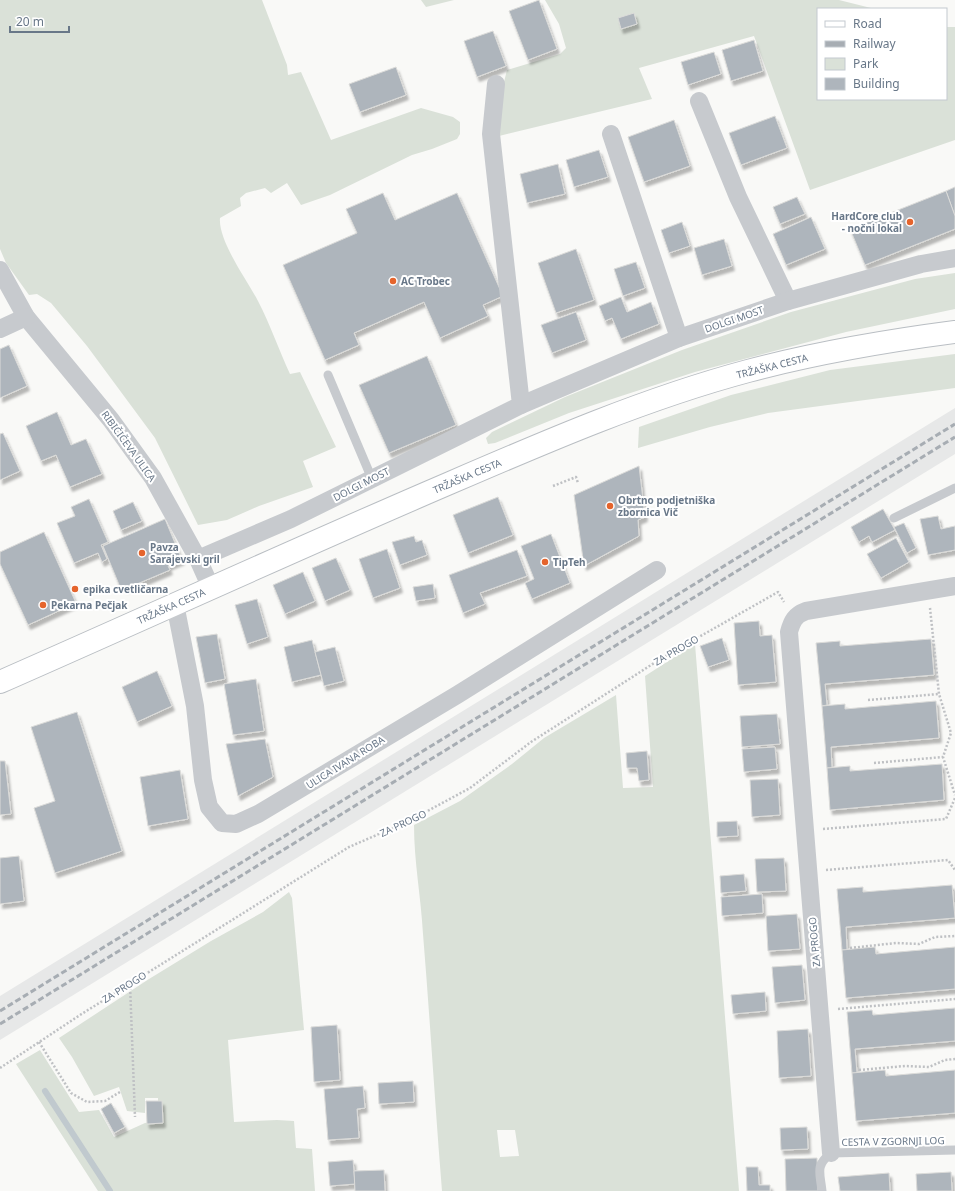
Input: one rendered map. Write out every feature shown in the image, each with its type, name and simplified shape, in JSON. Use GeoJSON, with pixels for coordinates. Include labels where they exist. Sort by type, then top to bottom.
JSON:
{"type":"FeatureCollection","features":[{"type":"Feature","properties":{"kind":"main road","name":"TRŽAŠKA CESTA"},"geometry":{"type":"LineString","coordinates":[[0,682],[211,588],[510,458],[619,414],[718,380],[780,363],[847,349],[954,332]]}},
{"type":"Feature","properties":{"kind":"street"},"geometry":{"type":"LineString","coordinates":[[496,84],[491,134],[520,405]]}},
{"type":"Feature","properties":{"kind":"street"},"geometry":{"type":"LineString","coordinates":[[699,101],[738,197],[788,301]]}},
{"type":"Feature","properties":{"kind":"street"},"geometry":{"type":"LineString","coordinates":[[611,134],[679,338]]}},
{"type":"Feature","properties":{"kind":"street","name":"DOLGI MOST"},"geometry":{"type":"LineString","coordinates":[[198,559],[291,519],[520,405],[679,338],[788,301],[921,264],[955,258]]}},
{"type":"Feature","properties":{"kind":"street","name":"RIBIČIČEVA ULICA"},"geometry":{"type":"LineString","coordinates":[[0,270],[26,317],[111,420],[153,478],[198,559],[211,588]]}},
{"type":"Feature","properties":{"kind":"street"},"geometry":{"type":"LineString","coordinates":[[0,329],[26,317]]}},
{"type":"Feature","properties":{"kind":"street","name":"ULICA IVANA ROBA"},"geometry":{"type":"LineString","coordinates":[[175,604],[195,706],[203,780],[209,807],[222,823],[236,824],[258,814],[457,695],[657,570]]}},
{"type":"Feature","properties":{"kind":"street"},"geometry":{"type":"LineString","coordinates":[[794,618],[811,609],[955,586]]}},
{"type":"Feature","properties":{"kind":"street","name":"ZA PROGO"},"geometry":{"type":"LineString","coordinates":[[794,618],[789,632],[789,639],[831,1153]]}},
{"type":"Feature","properties":{"kind":"lane"},"geometry":{"type":"LineString","coordinates":[[328,375],[372,479]]}},
{"type":"Feature","properties":{"kind":"lane"},"geometry":{"type":"LineString","coordinates":[[894,518],[955,488]]}},
{"type":"Feature","properties":{"kind":"lane","name":"CESTA V ZGORNJI LOG"},"geometry":{"type":"LineString","coordinates":[[831,1153],[955,1150]]}},
{"type":"Feature","properties":{"kind":"lane"},"geometry":{"type":"LineString","coordinates":[[822,1191],[820,1165],[822,1160],[831,1153]]}},
{"type":"Feature","properties":{"kind":"path"},"geometry":{"type":"LineString","coordinates":[[553,486],[576,477],[578,483]]}},
{"type":"Feature","properties":{"kind":"path","name":"ZA PROGO"},"geometry":{"type":"LineString","coordinates":[[0,1068],[130,984],[349,847],[409,821],[470,788],[531,742],[655,662],[778,592],[794,618]]}},
{"type":"Feature","properties":{"kind":"path"},"geometry":{"type":"LineString","coordinates":[[822,829],[946,819],[955,797],[943,757],[951,733],[939,694],[931,610]]}},
{"type":"Feature","properties":{"kind":"path"},"geometry":{"type":"LineString","coordinates":[[868,700],[939,694]]}},
{"type":"Feature","properties":{"kind":"path"},"geometry":{"type":"LineString","coordinates":[[874,763],[943,757]]}},
{"type":"Feature","properties":{"kind":"path"},"geometry":{"type":"LineString","coordinates":[[826,870],[948,860],[955,870]]}},
{"type":"Feature","properties":{"kind":"path"},"geometry":{"type":"LineString","coordinates":[[850,948],[896,943],[919,944],[935,937],[955,936]]}},
{"type":"Feature","properties":{"kind":"path"},"geometry":{"type":"LineString","coordinates":[[130,984],[135,1117]]}},
{"type":"Feature","properties":{"kind":"path"},"geometry":{"type":"LineString","coordinates":[[837,1009],[955,999]]}},
{"type":"Feature","properties":{"kind":"path"},"geometry":{"type":"LineString","coordinates":[[39,1042],[71,1093],[87,1102],[105,1100],[120,1092]]}},
{"type":"Feature","properties":{"kind":"path"},"geometry":{"type":"LineString","coordinates":[[858,1070],[905,1066],[929,1067],[945,1060],[955,1059]]}},
{"type":"Feature","properties":{"kind":"shaded area"},"geometry":{"type":"Polygon","coordinates":[[[955,408],[955,454],[0,1040],[0,996],[955,408]]]}},
{"type":"Feature","properties":{"kind":"green space"},"geometry":{"type":"Polygon","coordinates":[[[0,0],[262,0],[287,65],[288,75],[301,72],[331,140],[421,108],[453,117],[460,122],[460,134],[457,139],[412,155],[330,195],[301,205],[287,183],[271,193],[265,188],[246,193],[240,198],[241,206],[220,218],[221,227],[228,249],[258,301],[290,374],[300,372],[336,447],[303,461],[313,487],[259,506],[227,520],[198,525],[155,438],[87,346],[51,303],[37,294],[29,295],[6,263],[0,249],[0,0]]]}},
{"type":"Feature","properties":{"kind":"green space"},"geometry":{"type":"Polygon","coordinates":[[[421,0],[454,0],[426,7],[421,0]]]}},
{"type":"Feature","properties":{"kind":"green space"},"geometry":{"type":"Polygon","coordinates":[[[545,0],[839,0],[871,8],[817,8],[817,100],[947,100],[947,27],[955,27],[955,140],[810,190],[754,36],[639,68],[652,99],[499,136],[502,90],[507,70],[560,54],[566,48],[559,24],[545,0]]]}},
{"type":"Feature","properties":{"kind":"green space"},"geometry":{"type":"Polygon","coordinates":[[[955,273],[955,309],[846,332],[695,372],[569,413],[495,443],[488,444],[486,438],[492,432],[565,397],[682,350],[791,312],[915,279],[955,273]]]}},
{"type":"Feature","properties":{"kind":"green space"},"geometry":{"type":"Polygon","coordinates":[[[955,354],[955,388],[768,413],[710,427],[638,448],[639,427],[731,395],[830,370],[955,354]]]}},
{"type":"Feature","properties":{"kind":"green space"},"geometry":{"type":"Polygon","coordinates":[[[695,644],[739,1191],[442,1191],[414,825],[460,801],[512,764],[544,738],[616,695],[623,788],[653,787],[645,676],[695,644]],[[497,1130],[500,1157],[519,1156],[515,1130],[497,1130]]]}},
{"type":"Feature","properties":{"kind":"green space"},"geometry":{"type":"Polygon","coordinates":[[[289,892],[292,898],[304,1030],[228,1040],[234,1122],[277,1120],[294,1121],[296,1148],[312,1149],[315,1191],[98,1191],[16,1064],[40,1050],[79,1112],[99,1110],[114,1137],[145,1123],[158,1121],[158,1098],[145,1098],[145,1113],[127,1111],[119,1087],[94,1096],[72,1057],[59,1038],[149,979],[211,941],[263,912],[289,892]]]}},
{"type":"Feature","properties":{"kind":"building"},"geometry":{"type":"Polygon","coordinates":[[[539,0],[557,49],[528,60],[509,11],[539,0]]]}},
{"type":"Feature","properties":{"kind":"building"},"geometry":{"type":"Polygon","coordinates":[[[634,13],[637,24],[621,29],[618,18],[634,13]]]}},
{"type":"Feature","properties":{"kind":"building"},"geometry":{"type":"Polygon","coordinates":[[[493,31],[506,66],[477,77],[464,41],[493,31]]]}},
{"type":"Feature","properties":{"kind":"building"},"geometry":{"type":"Polygon","coordinates":[[[754,40],[763,71],[731,81],[722,50],[754,40]]]}},
{"type":"Feature","properties":{"kind":"building"},"geometry":{"type":"Polygon","coordinates":[[[714,52],[721,74],[688,85],[681,62],[714,52]]]}},
{"type":"Feature","properties":{"kind":"building"},"geometry":{"type":"Polygon","coordinates":[[[396,67],[406,95],[360,112],[349,84],[396,67]]]}},
{"type":"Feature","properties":{"kind":"building"},"geometry":{"type":"Polygon","coordinates":[[[775,116],[787,148],[741,165],[729,133],[775,116]]]}},
{"type":"Feature","properties":{"kind":"building"},"geometry":{"type":"Polygon","coordinates":[[[674,120],[690,166],[644,182],[628,137],[674,120]]]}},
{"type":"Feature","properties":{"kind":"building"},"geometry":{"type":"Polygon","coordinates":[[[599,150],[608,177],[574,187],[566,160],[599,150]]]}},
{"type":"Feature","properties":{"kind":"building"},"geometry":{"type":"Polygon","coordinates":[[[558,164],[565,194],[527,203],[520,174],[558,164]]]}},
{"type":"Feature","properties":{"kind":"building"},"geometry":{"type":"Polygon","coordinates":[[[955,187],[955,216],[946,191],[955,187]]]}},
{"type":"Feature","properties":{"kind":"building","name":"HardCore club - nočni lokal"},"geometry":{"type":"Polygon","coordinates":[[[946,191],[955,216],[955,229],[865,265],[850,229],[946,191]]]}},
{"type":"Feature","properties":{"kind":"building","name":"AC Trobec"},"geometry":{"type":"Polygon","coordinates":[[[383,193],[395,220],[457,193],[503,296],[483,305],[488,316],[440,338],[424,302],[354,333],[359,345],[325,360],[283,265],[357,233],[346,209],[383,193]]]}},
{"type":"Feature","properties":{"kind":"building"},"geometry":{"type":"Polygon","coordinates":[[[797,197],[805,214],[780,224],[773,207],[797,197]]]}},
{"type":"Feature","properties":{"kind":"building"},"geometry":{"type":"Polygon","coordinates":[[[811,217],[825,249],[786,265],[773,234],[811,217]]]}},
{"type":"Feature","properties":{"kind":"building"},"geometry":{"type":"Polygon","coordinates":[[[682,222],[690,246],[669,253],[661,230],[682,222]]]}},
{"type":"Feature","properties":{"kind":"building"},"geometry":{"type":"Polygon","coordinates":[[[724,239],[732,266],[702,275],[694,248],[724,239]]]}},
{"type":"Feature","properties":{"kind":"building"},"geometry":{"type":"Polygon","coordinates":[[[576,249],[594,300],[556,313],[538,263],[576,249]]]}},
{"type":"Feature","properties":{"kind":"building"},"geometry":{"type":"Polygon","coordinates":[[[636,262],[645,288],[623,296],[614,269],[636,262]]]}},
{"type":"Feature","properties":{"kind":"building"},"geometry":{"type":"Polygon","coordinates":[[[621,297],[627,312],[651,302],[659,324],[621,339],[612,318],[605,321],[599,306],[621,297]]]}},
{"type":"Feature","properties":{"kind":"building"},"geometry":{"type":"Polygon","coordinates":[[[576,312],[586,340],[552,353],[541,325],[576,312]]]}},
{"type":"Feature","properties":{"kind":"building"},"geometry":{"type":"Polygon","coordinates":[[[9,345],[27,386],[0,398],[0,349],[9,345]]]}},
{"type":"Feature","properties":{"kind":"building"},"geometry":{"type":"Polygon","coordinates":[[[427,356],[456,425],[389,453],[359,385],[427,356]]]}},
{"type":"Feature","properties":{"kind":"building"},"geometry":{"type":"Polygon","coordinates":[[[57,412],[71,445],[86,439],[102,474],[70,487],[56,455],[41,461],[26,426],[57,412]]]}},
{"type":"Feature","properties":{"kind":"building"},"geometry":{"type":"Polygon","coordinates":[[[3,433],[20,471],[0,480],[0,434],[3,433]]]}},
{"type":"Feature","properties":{"kind":"building","name":"Obrtno podjetniška zbornica Vič"},"geometry":{"type":"Polygon","coordinates":[[[639,466],[645,517],[638,520],[639,536],[584,566],[574,495],[639,466]]]}},
{"type":"Feature","properties":{"kind":"building"},"geometry":{"type":"Polygon","coordinates":[[[498,497],[513,535],[468,553],[453,515],[498,497]]]}},
{"type":"Feature","properties":{"kind":"building"},"geometry":{"type":"Polygon","coordinates":[[[89,499],[108,542],[101,545],[107,559],[102,562],[98,553],[74,563],[57,523],[75,516],[71,507],[89,499]]]}},
{"type":"Feature","properties":{"kind":"building"},"geometry":{"type":"Polygon","coordinates":[[[133,502],[142,521],[121,530],[113,511],[133,502]]]}},
{"type":"Feature","properties":{"kind":"building"},"geometry":{"type":"Polygon","coordinates":[[[883,509],[895,530],[872,542],[869,536],[859,542],[851,527],[883,509]]]}},
{"type":"Feature","properties":{"kind":"building"},"geometry":{"type":"Polygon","coordinates":[[[938,516],[941,529],[955,526],[955,550],[928,555],[920,519],[938,516]]]}},
{"type":"Feature","properties":{"kind":"building","name":"Pavza Sarajevski gril"},"geometry":{"type":"Polygon","coordinates":[[[165,519],[182,560],[168,566],[170,570],[125,589],[123,586],[120,587],[103,546],[165,519]]]}},
{"type":"Feature","properties":{"kind":"building"},"geometry":{"type":"Polygon","coordinates":[[[904,523],[916,548],[907,553],[894,527],[904,523]]]}},
{"type":"Feature","properties":{"kind":"building"},"geometry":{"type":"Polygon","coordinates":[[[44,532],[76,603],[28,625],[0,564],[0,552],[44,532]]]}},
{"type":"Feature","properties":{"kind":"building","name":"TipTeh"},"geometry":{"type":"Polygon","coordinates":[[[551,534],[570,583],[532,599],[525,583],[534,579],[521,546],[551,534]]]}},
{"type":"Feature","properties":{"kind":"building"},"geometry":{"type":"Polygon","coordinates":[[[414,536],[416,542],[422,540],[427,555],[400,565],[392,542],[414,536]]]}},
{"type":"Feature","properties":{"kind":"building"},"geometry":{"type":"Polygon","coordinates":[[[896,538],[909,562],[881,578],[867,554],[896,538]]]}},
{"type":"Feature","properties":{"kind":"building"},"geometry":{"type":"Polygon","coordinates":[[[387,549],[400,588],[373,598],[359,559],[387,549]]]}},
{"type":"Feature","properties":{"kind":"building"},"geometry":{"type":"Polygon","coordinates":[[[517,550],[527,576],[480,593],[485,604],[463,613],[449,575],[517,550]]]}},
{"type":"Feature","properties":{"kind":"building"},"geometry":{"type":"Polygon","coordinates":[[[336,558],[350,590],[325,601],[312,568],[336,558]]]}},
{"type":"Feature","properties":{"kind":"building"},"geometry":{"type":"Polygon","coordinates":[[[303,572],[315,601],[285,614],[273,585],[303,572]]]}},
{"type":"Feature","properties":{"kind":"building"},"geometry":{"type":"Polygon","coordinates":[[[433,584],[435,598],[416,601],[413,587],[433,584]]]}},
{"type":"Feature","properties":{"kind":"building"},"geometry":{"type":"Polygon","coordinates":[[[257,599],[268,637],[247,644],[235,605],[257,599]]]}},
{"type":"Feature","properties":{"kind":"building"},"geometry":{"type":"Polygon","coordinates":[[[759,621],[760,636],[772,635],[776,682],[738,685],[734,623],[759,621]]]}},
{"type":"Feature","properties":{"kind":"building"},"geometry":{"type":"Polygon","coordinates":[[[217,634],[225,679],[205,683],[196,637],[217,634]]]}},
{"type":"Feature","properties":{"kind":"building"},"geometry":{"type":"Polygon","coordinates":[[[722,638],[729,660],[708,667],[700,646],[722,638]]]}},
{"type":"Feature","properties":{"kind":"building"},"geometry":{"type":"Polygon","coordinates":[[[931,639],[934,675],[825,684],[827,705],[822,706],[816,643],[840,641],[840,646],[931,639]]]}},
{"type":"Feature","properties":{"kind":"building"},"geometry":{"type":"Polygon","coordinates":[[[312,640],[321,675],[292,682],[284,647],[312,640]]]}},
{"type":"Feature","properties":{"kind":"building"},"geometry":{"type":"Polygon","coordinates":[[[335,647],[344,681],[324,686],[315,652],[335,647]]]}},
{"type":"Feature","properties":{"kind":"building"},"geometry":{"type":"Polygon","coordinates":[[[157,671],[172,706],[137,722],[122,687],[157,671]]]}},
{"type":"Feature","properties":{"kind":"building"},"geometry":{"type":"Polygon","coordinates":[[[256,679],[264,731],[233,735],[224,684],[256,679]]]}},
{"type":"Feature","properties":{"kind":"building"},"geometry":{"type":"Polygon","coordinates":[[[936,701],[939,738],[831,747],[832,768],[827,768],[822,706],[845,704],[845,709],[936,701]]]}},
{"type":"Feature","properties":{"kind":"building"},"geometry":{"type":"Polygon","coordinates":[[[77,712],[122,851],[55,873],[34,808],[55,801],[31,727],[77,712]]]}},
{"type":"Feature","properties":{"kind":"building"},"geometry":{"type":"Polygon","coordinates":[[[777,714],[780,744],[742,747],[740,716],[777,714]]]}},
{"type":"Feature","properties":{"kind":"building"},"geometry":{"type":"Polygon","coordinates":[[[265,739],[273,777],[238,796],[226,744],[265,739]]]}},
{"type":"Feature","properties":{"kind":"building"},"geometry":{"type":"Polygon","coordinates":[[[775,747],[777,769],[744,772],[742,749],[775,747]]]}},
{"type":"Feature","properties":{"kind":"building"},"geometry":{"type":"Polygon","coordinates":[[[647,751],[649,780],[639,781],[637,768],[627,768],[626,753],[647,751]]]}},
{"type":"Feature","properties":{"kind":"building"},"geometry":{"type":"Polygon","coordinates":[[[0,761],[5,761],[11,814],[0,815],[0,761]]]}},
{"type":"Feature","properties":{"kind":"building"},"geometry":{"type":"Polygon","coordinates":[[[942,764],[944,800],[830,810],[827,768],[850,766],[850,771],[942,764]]]}},
{"type":"Feature","properties":{"kind":"building"},"geometry":{"type":"Polygon","coordinates":[[[180,770],[188,819],[148,826],[140,777],[180,770]]]}},
{"type":"Feature","properties":{"kind":"building"},"geometry":{"type":"Polygon","coordinates":[[[778,779],[780,815],[752,817],[750,780],[778,779]]]}},
{"type":"Feature","properties":{"kind":"building"},"geometry":{"type":"Polygon","coordinates":[[[737,821],[738,836],[717,837],[717,822],[737,821]]]}},
{"type":"Feature","properties":{"kind":"building"},"geometry":{"type":"Polygon","coordinates":[[[19,856],[24,901],[0,904],[0,858],[19,856]]]}},
{"type":"Feature","properties":{"kind":"building"},"geometry":{"type":"Polygon","coordinates":[[[784,858],[786,891],[757,892],[755,859],[784,858]]]}},
{"type":"Feature","properties":{"kind":"building"},"geometry":{"type":"Polygon","coordinates":[[[744,874],[746,891],[721,893],[720,876],[744,874]]]}},
{"type":"Feature","properties":{"kind":"building"},"geometry":{"type":"Polygon","coordinates":[[[952,885],[955,918],[846,927],[847,950],[842,950],[837,889],[863,887],[863,892],[952,885]]]}},
{"type":"Feature","properties":{"kind":"building"},"geometry":{"type":"Polygon","coordinates":[[[762,894],[763,913],[722,916],[721,897],[762,894]]]}},
{"type":"Feature","properties":{"kind":"building"},"geometry":{"type":"Polygon","coordinates":[[[797,914],[800,949],[768,951],[766,916],[797,914]]]}},
{"type":"Feature","properties":{"kind":"building"},"geometry":{"type":"Polygon","coordinates":[[[875,947],[876,954],[955,947],[955,989],[846,998],[842,950],[875,947]]]}},
{"type":"Feature","properties":{"kind":"building"},"geometry":{"type":"Polygon","coordinates":[[[802,965],[805,1000],[775,1003],[772,967],[802,965]]]}},
{"type":"Feature","properties":{"kind":"building"},"geometry":{"type":"Polygon","coordinates":[[[765,992],[766,1011],[733,1014],[731,995],[765,992]]]}},
{"type":"Feature","properties":{"kind":"building"},"geometry":{"type":"Polygon","coordinates":[[[955,1008],[955,1041],[855,1049],[857,1073],[852,1073],[847,1012],[872,1010],[873,1015],[955,1008]]]}},
{"type":"Feature","properties":{"kind":"building"},"geometry":{"type":"Polygon","coordinates":[[[337,1025],[340,1080],[314,1082],[311,1027],[337,1025]]]}},
{"type":"Feature","properties":{"kind":"building"},"geometry":{"type":"Polygon","coordinates":[[[808,1029],[811,1076],[779,1078],[777,1031],[808,1029]]]}},
{"type":"Feature","properties":{"kind":"building"},"geometry":{"type":"Polygon","coordinates":[[[885,1070],[886,1076],[955,1070],[955,1113],[856,1121],[852,1073],[885,1070]]]}},
{"type":"Feature","properties":{"kind":"building"},"geometry":{"type":"Polygon","coordinates":[[[413,1081],[414,1102],[379,1104],[378,1083],[413,1081]]]}},
{"type":"Feature","properties":{"kind":"building"},"geometry":{"type":"Polygon","coordinates":[[[363,1086],[365,1108],[357,1109],[359,1138],[328,1140],[324,1089],[363,1086]]]}},
{"type":"Feature","properties":{"kind":"building"},"geometry":{"type":"Polygon","coordinates":[[[146,1101],[162,1101],[163,1123],[147,1124],[146,1101]]]}},
{"type":"Feature","properties":{"kind":"building"},"geometry":{"type":"Polygon","coordinates":[[[111,1103],[125,1127],[114,1133],[101,1109],[111,1103]]]}},
{"type":"Feature","properties":{"kind":"building"},"geometry":{"type":"Polygon","coordinates":[[[807,1127],[808,1149],[781,1150],[780,1128],[807,1127]]]}},
{"type":"Feature","properties":{"kind":"building"},"geometry":{"type":"Polygon","coordinates":[[[817,1158],[818,1191],[786,1191],[785,1159],[817,1158]]]}},
{"type":"Feature","properties":{"kind":"building"},"geometry":{"type":"Polygon","coordinates":[[[353,1160],[355,1184],[330,1186],[328,1162],[353,1160]]]}},
{"type":"Feature","properties":{"kind":"building"},"geometry":{"type":"Polygon","coordinates":[[[746,1167],[758,1167],[759,1185],[770,1185],[770,1191],[747,1191],[746,1167]]]}},
{"type":"Feature","properties":{"kind":"building"},"geometry":{"type":"Polygon","coordinates":[[[384,1170],[385,1191],[355,1191],[354,1171],[384,1170]]]}},
{"type":"Feature","properties":{"kind":"building"},"geometry":{"type":"Polygon","coordinates":[[[951,1172],[952,1191],[917,1191],[916,1174],[951,1172]]]}},
{"type":"Feature","properties":{"kind":"building"},"geometry":{"type":"Polygon","coordinates":[[[889,1173],[890,1191],[840,1191],[838,1177],[889,1173]]]}},
{"type":"Feature","properties":{"kind":"waterway"},"geometry":{"type":"LineString","coordinates":[[45,1091],[110,1191]]}},
{"type":"Feature","properties":{"kind":"railway"},"geometry":{"type":"LineString","coordinates":[[0,1011],[955,424]]}},
{"type":"Feature","properties":{"kind":"railway"},"geometry":{"type":"LineString","coordinates":[[0,1024],[955,437]]}},
{"type":"Feature","properties":{"kind":"place","name":"HardCore club - nočni lokal"},"geometry":{"type":"Point","coordinates":[910,222]}},
{"type":"Feature","properties":{"kind":"place","name":"AC Trobec"},"geometry":{"type":"Point","coordinates":[393,281]}},
{"type":"Feature","properties":{"kind":"place","name":"Obrtno podjetniška zbornica Vič"},"geometry":{"type":"Point","coordinates":[610,506]}},
{"type":"Feature","properties":{"kind":"place","name":"Pavza Sarajevski gril"},"geometry":{"type":"Point","coordinates":[142,553]}},
{"type":"Feature","properties":{"kind":"place","name":"TipTeh"},"geometry":{"type":"Point","coordinates":[545,562]}},
{"type":"Feature","properties":{"kind":"place","name":"epika cvetličarna"},"geometry":{"type":"Point","coordinates":[75,589]}},
{"type":"Feature","properties":{"kind":"place","name":"Pekarna Pečjak"},"geometry":{"type":"Point","coordinates":[43,605]}}]}
